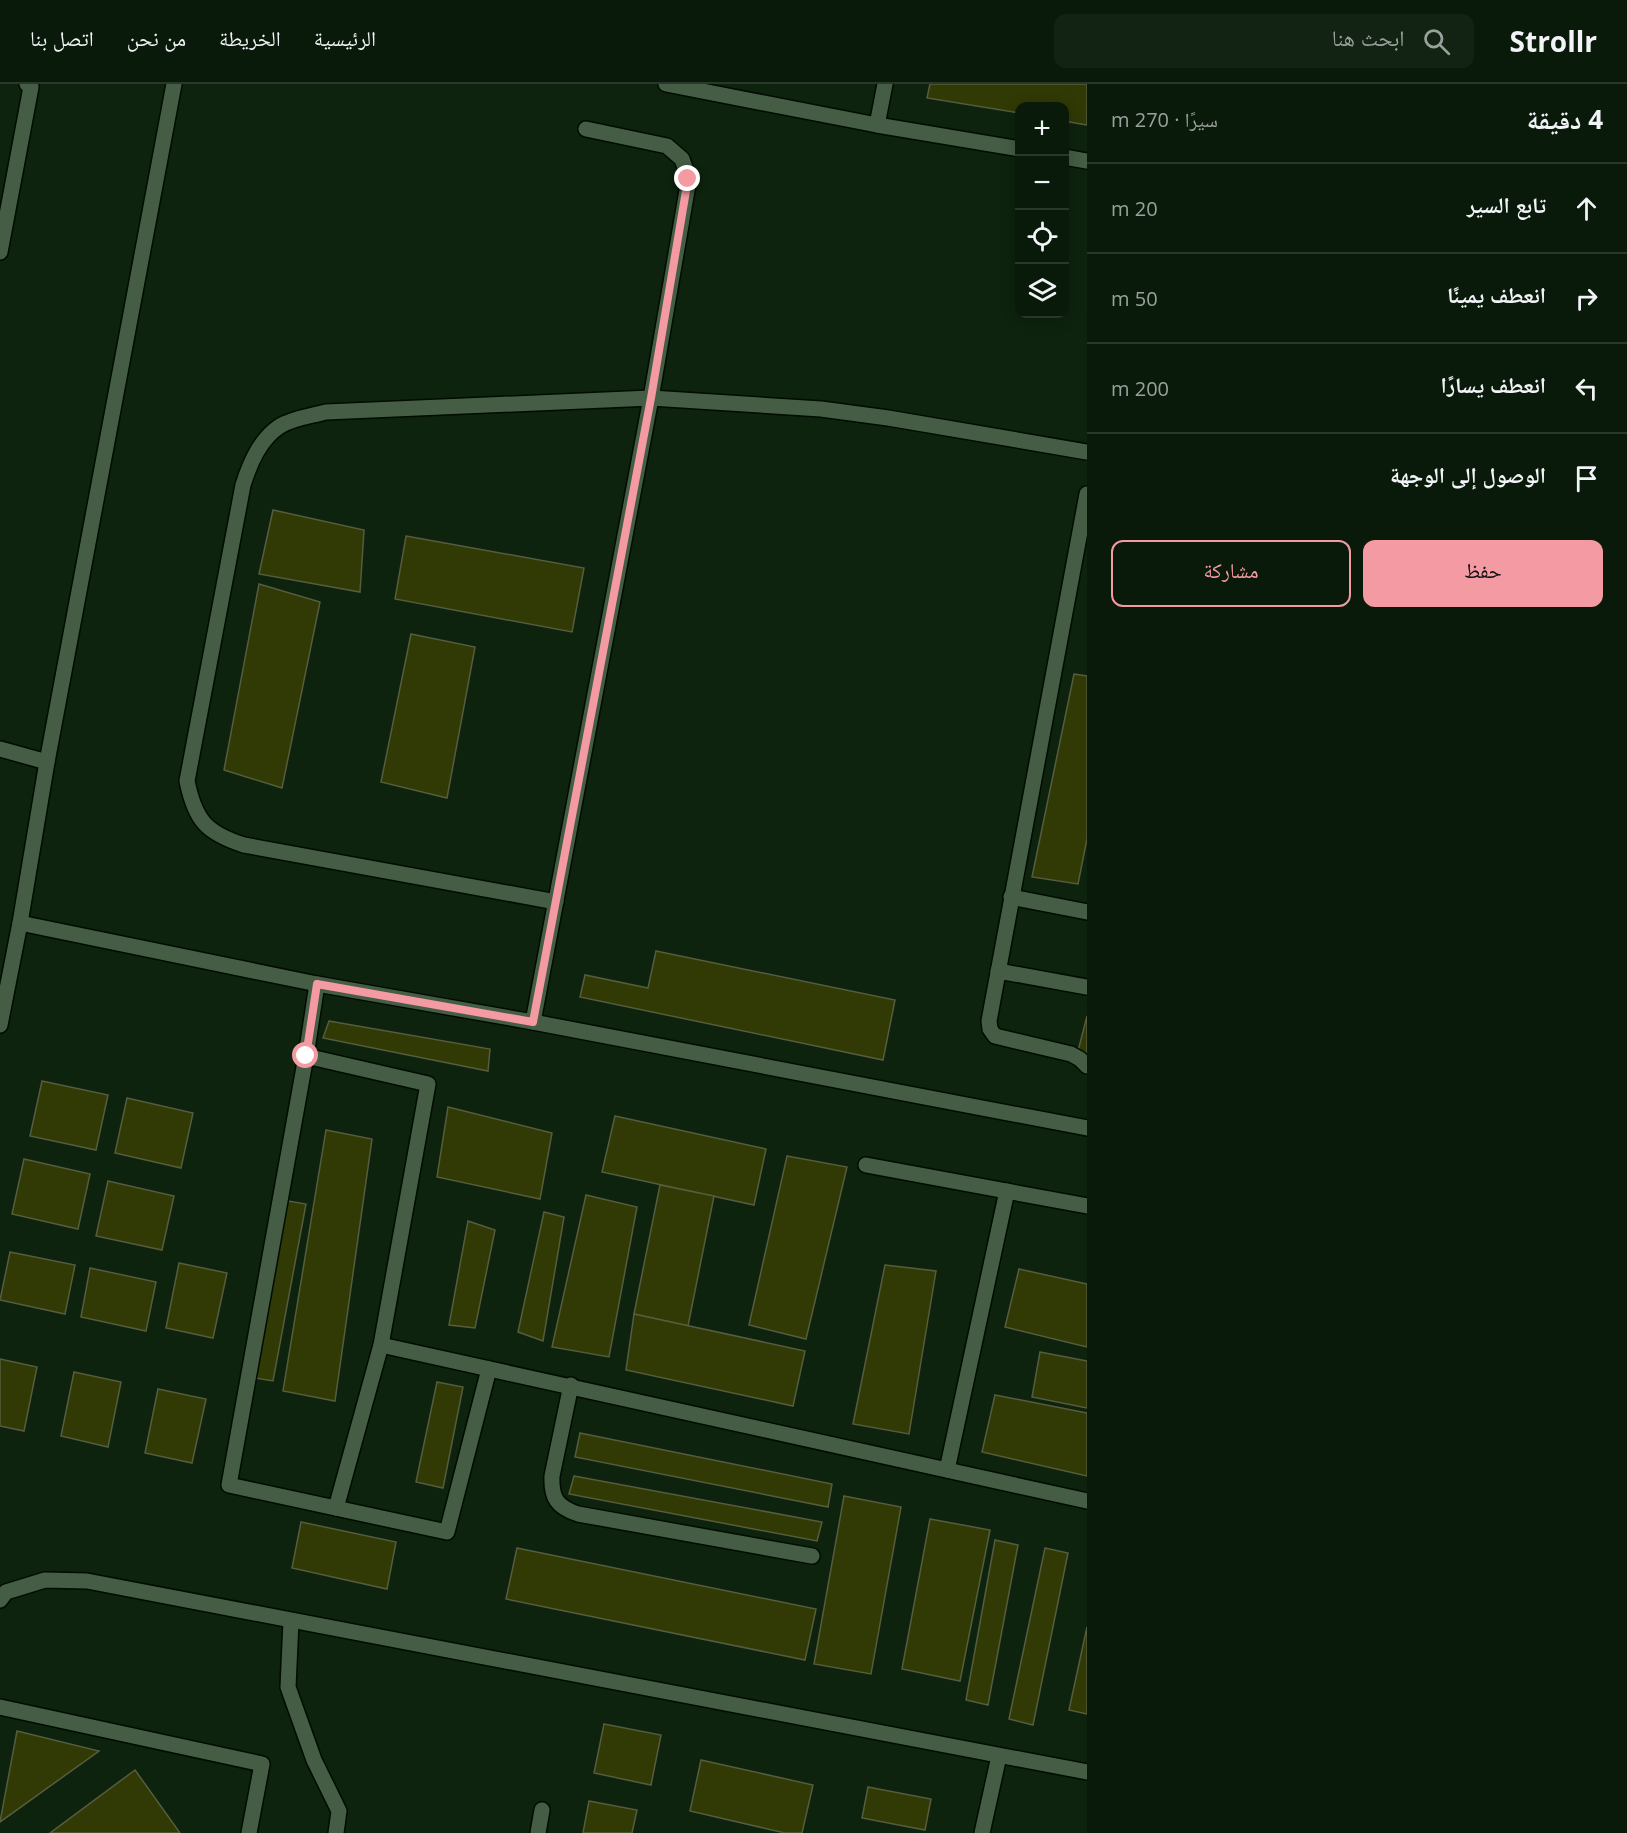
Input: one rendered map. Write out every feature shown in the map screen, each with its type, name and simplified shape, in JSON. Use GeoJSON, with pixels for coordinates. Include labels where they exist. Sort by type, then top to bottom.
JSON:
{"type":"FeatureCollection","features":[{"type":"Feature","properties":{"kind":"lane"},"geometry":{"type":"LineString","coordinates":[[0,252],[31,87],[27,84]]}},
{"type":"Feature","properties":{"kind":"lane"},"geometry":{"type":"LineString","coordinates":[[0,1025],[174,84]]}},
{"type":"Feature","properties":{"kind":"lane"},"geometry":{"type":"LineString","coordinates":[[666,84],[877,125],[1015,148]]}},
{"type":"Feature","properties":{"kind":"lane"},"geometry":{"type":"LineString","coordinates":[[877,125],[885,84]]}},
{"type":"Feature","properties":{"kind":"lane"},"geometry":{"type":"LineString","coordinates":[[533,1022],[651,398],[688,179],[687,169],[682,159],[667,146],[586,129]]}},
{"type":"Feature","properties":{"kind":"lane"},"geometry":{"type":"LineString","coordinates":[[1069,158],[1087,161]]}},
{"type":"Feature","properties":{"kind":"lane"},"geometry":{"type":"LineString","coordinates":[[556,902],[244,845],[222,838],[204,824],[192,804],[187,781],[241,496],[250,462],[263,442],[281,426],[326,412],[651,398],[821,409],[888,418],[1087,452]]}},
{"type":"Feature","properties":{"kind":"lane"},"geometry":{"type":"LineString","coordinates":[[1087,494],[989,1021],[990,1029],[995,1036],[1071,1054],[1087,1066]]}},
{"type":"Feature","properties":{"kind":"lane"},"geometry":{"type":"LineString","coordinates":[[0,749],[47,762]]}},
{"type":"Feature","properties":{"kind":"lane"},"geometry":{"type":"LineString","coordinates":[[1011,897],[1087,912]]}},
{"type":"Feature","properties":{"kind":"lane"},"geometry":{"type":"LineString","coordinates":[[20,923],[317,984],[533,1022],[1087,1128]]}},
{"type":"Feature","properties":{"kind":"lane"},"geometry":{"type":"LineString","coordinates":[[998,971],[1087,987]]}},
{"type":"Feature","properties":{"kind":"lane"},"geometry":{"type":"LineString","coordinates":[[317,984],[229,1485],[447,1532],[489,1369]]}},
{"type":"Feature","properties":{"kind":"lane"},"geometry":{"type":"LineString","coordinates":[[306,1056],[428,1084],[381,1345],[336,1508]]}},
{"type":"Feature","properties":{"kind":"lane"},"geometry":{"type":"LineString","coordinates":[[866,1165],[1087,1206]]}},
{"type":"Feature","properties":{"kind":"lane"},"geometry":{"type":"LineString","coordinates":[[947,1470],[1007,1191]]}},
{"type":"Feature","properties":{"kind":"lane"},"geometry":{"type":"LineString","coordinates":[[381,1345],[571,1385],[1087,1501]]}},
{"type":"Feature","properties":{"kind":"lane"},"geometry":{"type":"LineString","coordinates":[[571,1385],[551,1482],[551,1489],[556,1500],[566,1509],[590,1516],[812,1557]]}},
{"type":"Feature","properties":{"kind":"lane"},"geometry":{"type":"LineString","coordinates":[[0,1600],[6,1592],[45,1580],[87,1581],[1087,1772]]}},
{"type":"Feature","properties":{"kind":"lane"},"geometry":{"type":"LineString","coordinates":[[291,1621],[288,1687],[314,1760],[339,1811],[336,1833]]}},
{"type":"Feature","properties":{"kind":"lane"},"geometry":{"type":"LineString","coordinates":[[0,1707],[262,1764],[249,1833]]}},
{"type":"Feature","properties":{"kind":"lane"},"geometry":{"type":"LineString","coordinates":[[982,1833],[999,1756]]}},
{"type":"Feature","properties":{"kind":"lane"},"geometry":{"type":"LineString","coordinates":[[538,1833],[542,1809]]}},
{"type":"Feature","properties":{"kind":"building"},"geometry":{"type":"Polygon","coordinates":[[[930,84],[1087,84],[1087,125],[1069,122],[1069,102],[1015,102],[1015,112],[927,98],[930,84]]]}},
{"type":"Feature","properties":{"kind":"building"},"geometry":{"type":"Polygon","coordinates":[[[273,510],[364,530],[360,592],[259,574],[273,510]]]}},
{"type":"Feature","properties":{"kind":"building"},"geometry":{"type":"Polygon","coordinates":[[[406,536],[584,568],[572,632],[395,599],[406,536]]]}},
{"type":"Feature","properties":{"kind":"building"},"geometry":{"type":"Polygon","coordinates":[[[259,584],[320,602],[282,788],[224,770],[259,584]]]}},
{"type":"Feature","properties":{"kind":"building"},"geometry":{"type":"Polygon","coordinates":[[[411,634],[475,647],[447,798],[381,782],[411,634]]]}},
{"type":"Feature","properties":{"kind":"building"},"geometry":{"type":"Polygon","coordinates":[[[1074,674],[1087,676],[1087,839],[1078,884],[1032,877],[1074,674]]]}},
{"type":"Feature","properties":{"kind":"building"},"geometry":{"type":"Polygon","coordinates":[[[656,951],[895,1000],[883,1060],[580,997],[585,975],[648,988],[656,951]]]}},
{"type":"Feature","properties":{"kind":"building"},"geometry":{"type":"Polygon","coordinates":[[[1087,1016],[1087,1058],[1077,1055],[1087,1016]]]}},
{"type":"Feature","properties":{"kind":"building"},"geometry":{"type":"Polygon","coordinates":[[[329,1021],[490,1049],[488,1071],[323,1038],[329,1021]]]}},
{"type":"Feature","properties":{"kind":"building"},"geometry":{"type":"Polygon","coordinates":[[[42,1081],[108,1095],[96,1150],[30,1136],[42,1081]]]}},
{"type":"Feature","properties":{"kind":"building"},"geometry":{"type":"Polygon","coordinates":[[[127,1098],[193,1113],[181,1168],[115,1153],[127,1098]]]}},
{"type":"Feature","properties":{"kind":"building"},"geometry":{"type":"Polygon","coordinates":[[[448,1107],[552,1133],[540,1199],[437,1177],[448,1107]]]}},
{"type":"Feature","properties":{"kind":"building"},"geometry":{"type":"Polygon","coordinates":[[[615,1116],[766,1149],[754,1205],[602,1172],[615,1116]]]}},
{"type":"Feature","properties":{"kind":"building"},"geometry":{"type":"Polygon","coordinates":[[[326,1130],[372,1139],[335,1401],[283,1391],[326,1130]]]}},
{"type":"Feature","properties":{"kind":"building"},"geometry":{"type":"Polygon","coordinates":[[[787,1156],[847,1167],[806,1339],[749,1325],[787,1156]]]}},
{"type":"Feature","properties":{"kind":"building"},"geometry":{"type":"Polygon","coordinates":[[[24,1159],[90,1174],[78,1229],[12,1214],[24,1159]]]}},
{"type":"Feature","properties":{"kind":"building"},"geometry":{"type":"Polygon","coordinates":[[[108,1181],[174,1196],[162,1250],[96,1236],[108,1181]]]}},
{"type":"Feature","properties":{"kind":"building"},"geometry":{"type":"Polygon","coordinates":[[[660,1185],[714,1196],[688,1326],[634,1314],[660,1185]]]}},
{"type":"Feature","properties":{"kind":"building"},"geometry":{"type":"Polygon","coordinates":[[[586,1195],[637,1207],[609,1357],[552,1347],[586,1195]]]}},
{"type":"Feature","properties":{"kind":"building"},"geometry":{"type":"Polygon","coordinates":[[[288,1201],[306,1204],[273,1381],[255,1378],[288,1201]]]}},
{"type":"Feature","properties":{"kind":"building"},"geometry":{"type":"Polygon","coordinates":[[[544,1212],[564,1217],[543,1341],[518,1332],[544,1212]]]}},
{"type":"Feature","properties":{"kind":"building"},"geometry":{"type":"Polygon","coordinates":[[[468,1221],[495,1230],[475,1328],[449,1325],[468,1221]]]}},
{"type":"Feature","properties":{"kind":"building"},"geometry":{"type":"Polygon","coordinates":[[[10,1252],[75,1265],[65,1314],[0,1300],[10,1252]]]}},
{"type":"Feature","properties":{"kind":"building"},"geometry":{"type":"Polygon","coordinates":[[[179,1263],[227,1273],[213,1338],[166,1328],[179,1263]]]}},
{"type":"Feature","properties":{"kind":"building"},"geometry":{"type":"Polygon","coordinates":[[[885,1265],[936,1271],[909,1434],[853,1424],[885,1265]]]}},
{"type":"Feature","properties":{"kind":"building"},"geometry":{"type":"Polygon","coordinates":[[[90,1268],[156,1282],[146,1331],[81,1317],[90,1268]]]}},
{"type":"Feature","properties":{"kind":"building"},"geometry":{"type":"Polygon","coordinates":[[[1019,1269],[1087,1284],[1087,1347],[1005,1327],[1019,1269]]]}},
{"type":"Feature","properties":{"kind":"building"},"geometry":{"type":"Polygon","coordinates":[[[634,1314],[805,1351],[793,1406],[626,1370],[634,1314]]]}},
{"type":"Feature","properties":{"kind":"building"},"geometry":{"type":"Polygon","coordinates":[[[1040,1352],[1087,1361],[1087,1408],[1032,1397],[1040,1352]]]}},
{"type":"Feature","properties":{"kind":"building"},"geometry":{"type":"Polygon","coordinates":[[[0,1359],[37,1367],[24,1431],[0,1426],[0,1359]]]}},
{"type":"Feature","properties":{"kind":"building"},"geometry":{"type":"Polygon","coordinates":[[[74,1372],[121,1382],[108,1447],[61,1436],[74,1372]]]}},
{"type":"Feature","properties":{"kind":"building"},"geometry":{"type":"Polygon","coordinates":[[[437,1382],[463,1387],[443,1488],[416,1482],[437,1382]]]}},
{"type":"Feature","properties":{"kind":"building"},"geometry":{"type":"Polygon","coordinates":[[[158,1389],[206,1399],[192,1463],[145,1453],[158,1389]]]}},
{"type":"Feature","properties":{"kind":"building"},"geometry":{"type":"Polygon","coordinates":[[[995,1395],[1087,1413],[1087,1476],[982,1452],[995,1395]]]}},
{"type":"Feature","properties":{"kind":"building"},"geometry":{"type":"Polygon","coordinates":[[[580,1433],[832,1484],[828,1507],[575,1457],[580,1433]]]}},
{"type":"Feature","properties":{"kind":"building"},"geometry":{"type":"Polygon","coordinates":[[[574,1476],[822,1522],[817,1541],[569,1494],[574,1476]]]}},
{"type":"Feature","properties":{"kind":"building"},"geometry":{"type":"Polygon","coordinates":[[[844,1496],[901,1507],[871,1674],[814,1664],[844,1496]]]}},
{"type":"Feature","properties":{"kind":"building"},"geometry":{"type":"Polygon","coordinates":[[[930,1519],[990,1530],[960,1681],[902,1669],[930,1519]]]}},
{"type":"Feature","properties":{"kind":"building"},"geometry":{"type":"Polygon","coordinates":[[[301,1522],[396,1542],[387,1589],[292,1568],[301,1522]]]}},
{"type":"Feature","properties":{"kind":"building"},"geometry":{"type":"Polygon","coordinates":[[[995,1540],[1018,1545],[988,1705],[966,1700],[995,1540]]]}},
{"type":"Feature","properties":{"kind":"building"},"geometry":{"type":"Polygon","coordinates":[[[517,1548],[816,1609],[805,1660],[506,1599],[517,1548]]]}},
{"type":"Feature","properties":{"kind":"building"},"geometry":{"type":"Polygon","coordinates":[[[1045,1548],[1068,1553],[1033,1725],[1009,1719],[1045,1548]]]}},
{"type":"Feature","properties":{"kind":"building"},"geometry":{"type":"Polygon","coordinates":[[[1087,1627],[1087,1714],[1069,1710],[1087,1627]]]}},
{"type":"Feature","properties":{"kind":"building"},"geometry":{"type":"Polygon","coordinates":[[[604,1724],[661,1735],[651,1785],[594,1773],[604,1724]]]}},
{"type":"Feature","properties":{"kind":"building"},"geometry":{"type":"Polygon","coordinates":[[[17,1731],[99,1751],[0,1822],[17,1731]]]}},
{"type":"Feature","properties":{"kind":"building"},"geometry":{"type":"Polygon","coordinates":[[[701,1760],[813,1785],[802,1833],[785,1833],[690,1811],[701,1760]]]}},
{"type":"Feature","properties":{"kind":"building"},"geometry":{"type":"Polygon","coordinates":[[[135,1770],[180,1833],[50,1833],[135,1770]]]}},
{"type":"Feature","properties":{"kind":"building"},"geometry":{"type":"Polygon","coordinates":[[[868,1787],[931,1799],[925,1830],[862,1818],[868,1787]]]}},
{"type":"Feature","properties":{"kind":"building"},"geometry":{"type":"Polygon","coordinates":[[[589,1801],[637,1810],[632,1833],[583,1833],[589,1801]]]}},
{"type":"Feature","properties":{"kind":"route"},"geometry":{"type":"LineString","coordinates":[[306,1056],[317,984],[533,1022],[651,398],[688,179]]}}]}
